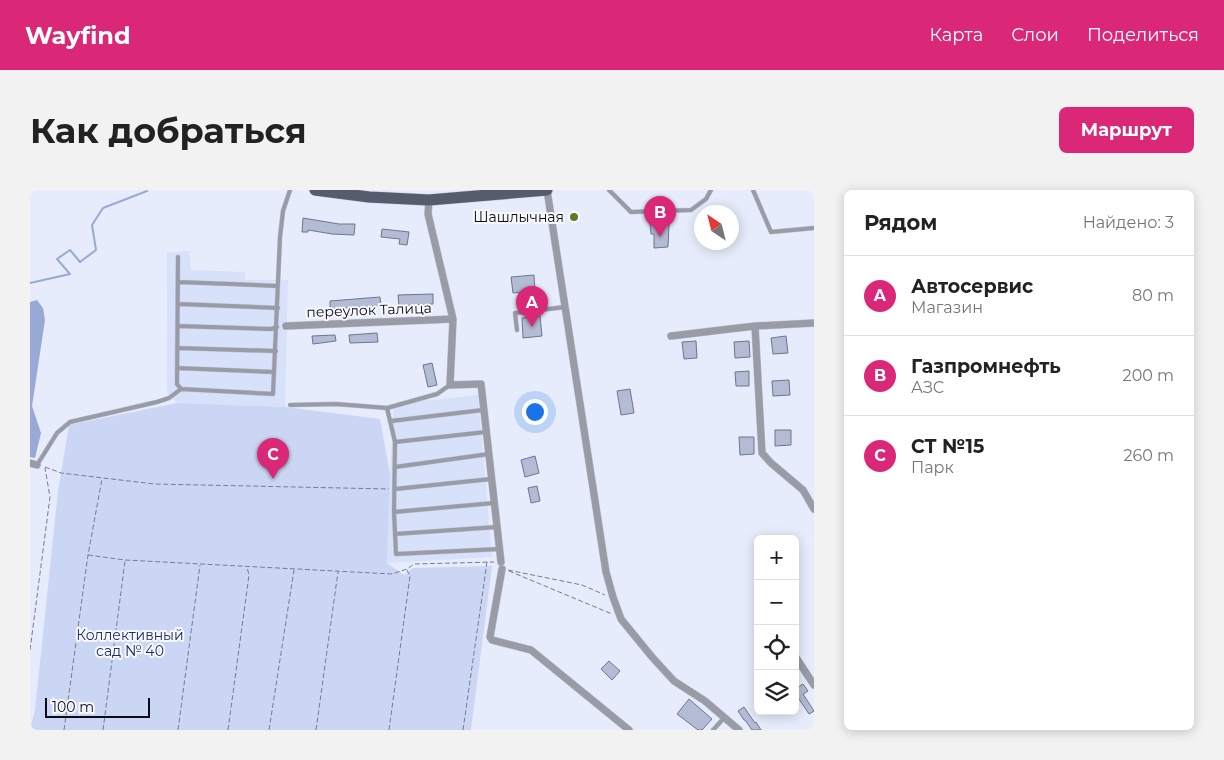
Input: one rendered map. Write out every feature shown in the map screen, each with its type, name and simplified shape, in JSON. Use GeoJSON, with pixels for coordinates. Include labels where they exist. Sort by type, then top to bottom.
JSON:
{"type":"FeatureCollection","features":[{"type":"Feature","properties":{"kind":"main road"},"geometry":{"type":"LineString","coordinates":[[315,190],[369,197],[429,200],[547,190]]}},
{"type":"Feature","properties":{"kind":"street"},"geometry":{"type":"LineString","coordinates":[[547,190],[606,572],[613,597],[621,619],[652,657],[674,680],[705,701],[739,730]]}},
{"type":"Feature","properties":{"kind":"street"},"geometry":{"type":"LineString","coordinates":[[429,200],[428,214],[454,319],[450,385],[481,384],[502,565],[490,637],[492,640],[531,650],[629,730]]}},
{"type":"Feature","properties":{"kind":"street","name":"переулок Талица"},"geometry":{"type":"LineString","coordinates":[[286,326],[454,319]]}},
{"type":"Feature","properties":{"kind":"street"},"geometry":{"type":"LineString","coordinates":[[671,336],[756,326],[814,323]]}},
{"type":"Feature","properties":{"kind":"street"},"geometry":{"type":"LineString","coordinates":[[756,326],[762,453],[803,490],[814,509]]}},
{"type":"Feature","properties":{"kind":"street"},"geometry":{"type":"LineString","coordinates":[[799,662],[814,684]]}},
{"type":"Feature","properties":{"kind":"lane"},"geometry":{"type":"LineString","coordinates":[[34,464],[56,434],[70,422],[157,402],[170,398],[182,389],[273,394],[283,211],[290,190]]}},
{"type":"Feature","properties":{"kind":"lane"},"geometry":{"type":"LineString","coordinates":[[609,190],[631,212],[691,210],[706,199],[711,190]]}},
{"type":"Feature","properties":{"kind":"lane"},"geometry":{"type":"LineString","coordinates":[[753,190],[770,232],[814,228]]}},
{"type":"Feature","properties":{"kind":"lane"},"geometry":{"type":"LineString","coordinates":[[178,257],[177,384],[182,389]]}},
{"type":"Feature","properties":{"kind":"lane"},"geometry":{"type":"LineString","coordinates":[[178,282],[278,286]]}},
{"type":"Feature","properties":{"kind":"lane"},"geometry":{"type":"LineString","coordinates":[[178,304],[278,308]]}},
{"type":"Feature","properties":{"kind":"lane"},"geometry":{"type":"LineString","coordinates":[[517,330],[515,313],[565,307]]}},
{"type":"Feature","properties":{"kind":"lane"},"geometry":{"type":"LineString","coordinates":[[178,326],[271,329],[277,327]]}},
{"type":"Feature","properties":{"kind":"lane"},"geometry":{"type":"LineString","coordinates":[[178,348],[276,351]]}},
{"type":"Feature","properties":{"kind":"lane"},"geometry":{"type":"LineString","coordinates":[[177,368],[274,372]]}},
{"type":"Feature","properties":{"kind":"lane"},"geometry":{"type":"LineString","coordinates":[[290,405],[352,405],[387,408],[437,394],[450,385]]}},
{"type":"Feature","properties":{"kind":"lane"},"geometry":{"type":"LineString","coordinates":[[387,408],[395,442],[394,512],[396,554],[499,549]]}},
{"type":"Feature","properties":{"kind":"lane"},"geometry":{"type":"LineString","coordinates":[[391,421],[484,410]]}},
{"type":"Feature","properties":{"kind":"lane"},"geometry":{"type":"LineString","coordinates":[[395,442],[486,432]]}},
{"type":"Feature","properties":{"kind":"lane"},"geometry":{"type":"LineString","coordinates":[[395,467],[489,454]]}},
{"type":"Feature","properties":{"kind":"lane"},"geometry":{"type":"LineString","coordinates":[[395,489],[492,479]]}},
{"type":"Feature","properties":{"kind":"lane"},"geometry":{"type":"LineString","coordinates":[[394,512],[494,503]]}},
{"type":"Feature","properties":{"kind":"lane"},"geometry":{"type":"LineString","coordinates":[[395,534],[497,527]]}},
{"type":"Feature","properties":{"kind":"lane"},"geometry":{"type":"LineString","coordinates":[[713,730],[724,718]]}},
{"type":"Feature","properties":{"kind":"path"},"geometry":{"type":"LineString","coordinates":[[30,650],[50,497],[45,467],[61,473],[154,484],[395,489]]}},
{"type":"Feature","properties":{"kind":"path"},"geometry":{"type":"LineString","coordinates":[[64,730],[88,555],[102,478]]}},
{"type":"Feature","properties":{"kind":"path"},"geometry":{"type":"LineString","coordinates":[[88,555],[125,560],[392,574],[414,564],[487,562],[582,585],[608,597],[613,597]]}},
{"type":"Feature","properties":{"kind":"path"},"geometry":{"type":"LineString","coordinates":[[102,730],[125,560]]}},
{"type":"Feature","properties":{"kind":"path"},"geometry":{"type":"LineString","coordinates":[[463,730],[487,562]]}},
{"type":"Feature","properties":{"kind":"path"},"geometry":{"type":"LineString","coordinates":[[178,730],[200,563]]}},
{"type":"Feature","properties":{"kind":"path"},"geometry":{"type":"LineString","coordinates":[[502,565],[621,619]]}},
{"type":"Feature","properties":{"kind":"path"},"geometry":{"type":"LineString","coordinates":[[228,730],[249,575],[247,567]]}},
{"type":"Feature","properties":{"kind":"path"},"geometry":{"type":"LineString","coordinates":[[269,730],[294,569]]}},
{"type":"Feature","properties":{"kind":"path"},"geometry":{"type":"LineString","coordinates":[[389,730],[410,576],[406,569]]}},
{"type":"Feature","properties":{"kind":"path"},"geometry":{"type":"LineString","coordinates":[[316,730],[338,572]]}},
{"type":"Feature","properties":{"kind":"shaded area"},"geometry":{"type":"Polygon","coordinates":[[[189,251],[191,270],[245,272],[245,280],[288,280],[285,407],[177,403],[167,392],[167,253],[189,251]]]}},
{"type":"Feature","properties":{"kind":"shaded area"},"geometry":{"type":"Polygon","coordinates":[[[37,300],[43,308],[45,320],[32,406],[41,433],[35,458],[30,457],[30,302],[37,300]]]}},
{"type":"Feature","properties":{"kind":"shaded area"},"geometry":{"type":"Polygon","coordinates":[[[478,395],[492,557],[387,563],[394,404],[478,395]]]}},
{"type":"Feature","properties":{"kind":"green space","name":"Коллективный сад № 40"},"geometry":{"type":"Polygon","coordinates":[[[177,403],[285,407],[380,419],[390,474],[387,563],[404,575],[413,568],[492,566],[471,730],[30,730],[35,710],[58,491],[69,425],[177,403]]]}},
{"type":"Feature","properties":{"kind":"building"},"geometry":{"type":"Polygon","coordinates":[[[303,218],[339,224],[355,224],[354,235],[308,230],[308,232],[302,232],[303,218]]]}},
{"type":"Feature","properties":{"kind":"building"},"geometry":{"type":"Polygon","coordinates":[[[650,224],[669,224],[668,247],[654,248],[654,234],[651,234],[650,224]]]}},
{"type":"Feature","properties":{"kind":"building"},"geometry":{"type":"Polygon","coordinates":[[[382,229],[409,232],[407,245],[399,244],[400,239],[381,237],[382,229]]]}},
{"type":"Feature","properties":{"kind":"building"},"geometry":{"type":"Polygon","coordinates":[[[534,275],[535,291],[513,293],[511,277],[534,275]]]}},
{"type":"Feature","properties":{"kind":"building"},"geometry":{"type":"Polygon","coordinates":[[[433,294],[433,304],[399,306],[398,295],[433,294]]]}},
{"type":"Feature","properties":{"kind":"building"},"geometry":{"type":"Polygon","coordinates":[[[380,297],[381,306],[339,308],[339,311],[330,311],[330,301],[380,297]]]}},
{"type":"Feature","properties":{"kind":"building"},"geometry":{"type":"Polygon","coordinates":[[[540,316],[542,336],[523,338],[522,318],[540,316]]]}},
{"type":"Feature","properties":{"kind":"building"},"geometry":{"type":"Polygon","coordinates":[[[377,333],[378,342],[350,343],[349,335],[377,333]]]}},
{"type":"Feature","properties":{"kind":"building"},"geometry":{"type":"Polygon","coordinates":[[[335,335],[336,341],[313,344],[312,336],[335,335]]]}},
{"type":"Feature","properties":{"kind":"building"},"geometry":{"type":"Polygon","coordinates":[[[786,336],[788,353],[773,354],[771,338],[786,336]]]}},
{"type":"Feature","properties":{"kind":"building"},"geometry":{"type":"Polygon","coordinates":[[[696,341],[697,358],[684,359],[682,342],[696,341]]]}},
{"type":"Feature","properties":{"kind":"building"},"geometry":{"type":"Polygon","coordinates":[[[749,341],[750,357],[735,358],[734,342],[749,341]]]}},
{"type":"Feature","properties":{"kind":"building"},"geometry":{"type":"Polygon","coordinates":[[[432,363],[437,385],[428,387],[423,365],[432,363]]]}},
{"type":"Feature","properties":{"kind":"building"},"geometry":{"type":"Polygon","coordinates":[[[749,371],[749,386],[736,386],[735,372],[749,371]]]}},
{"type":"Feature","properties":{"kind":"building"},"geometry":{"type":"Polygon","coordinates":[[[789,380],[790,395],[773,396],[772,381],[789,380]]]}},
{"type":"Feature","properties":{"kind":"building"},"geometry":{"type":"Polygon","coordinates":[[[630,389],[634,413],[621,415],[617,391],[630,389]]]}},
{"type":"Feature","properties":{"kind":"building"},"geometry":{"type":"Polygon","coordinates":[[[775,430],[791,430],[791,445],[775,446],[775,430]]]}},
{"type":"Feature","properties":{"kind":"building"},"geometry":{"type":"Polygon","coordinates":[[[739,437],[754,437],[754,454],[740,455],[739,437]]]}},
{"type":"Feature","properties":{"kind":"building"},"geometry":{"type":"Polygon","coordinates":[[[535,456],[539,473],[525,477],[521,460],[535,456]]]}},
{"type":"Feature","properties":{"kind":"building"},"geometry":{"type":"Polygon","coordinates":[[[537,486],[540,501],[531,503],[528,488],[537,486]]]}},
{"type":"Feature","properties":{"kind":"building"},"geometry":{"type":"Polygon","coordinates":[[[609,661],[620,671],[612,680],[601,669],[609,661]]]}},
{"type":"Feature","properties":{"kind":"building"},"geometry":{"type":"Polygon","coordinates":[[[803,684],[808,691],[803,694],[814,711],[809,714],[799,699],[799,686],[803,684]]]}},
{"type":"Feature","properties":{"kind":"building"},"geometry":{"type":"Polygon","coordinates":[[[689,699],[712,719],[702,730],[698,730],[677,714],[689,699]]]}},
{"type":"Feature","properties":{"kind":"building"},"geometry":{"type":"Polygon","coordinates":[[[744,707],[761,730],[752,730],[744,720],[738,711],[744,707]]]}},
{"type":"Feature","properties":{"kind":"waterway"},"geometry":{"type":"LineString","coordinates":[[30,283],[70,274],[57,259],[70,250],[80,262],[96,250],[92,225],[103,208],[147,191]]}},
{"type":"Feature","properties":{"kind":"place","name":"Шашлычная"},"geometry":{"type":"Point","coordinates":[574,217]}},
{"type":"Feature","properties":{"kind":"place","name":"Газпромнефть"},"geometry":{"type":"Point","coordinates":[660,237]}},
{"type":"Feature","properties":{"kind":"place","name":"Автосервис"},"geometry":{"type":"Point","coordinates":[532,327]}},
{"type":"Feature","properties":{"kind":"place","name":"СТ №15"},"geometry":{"type":"Point","coordinates":[273,479]}}]}
